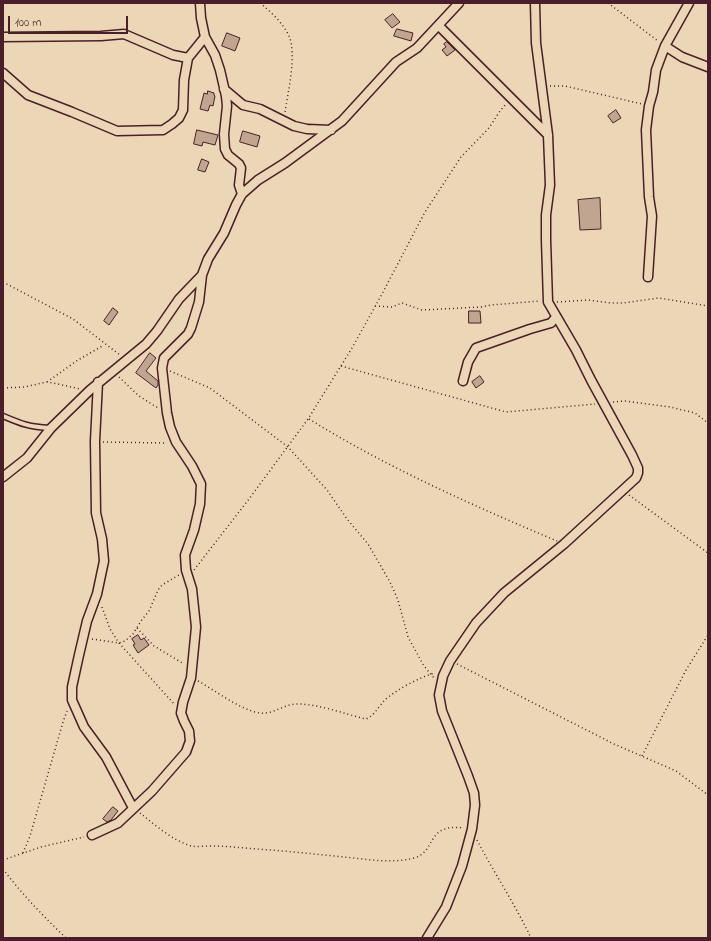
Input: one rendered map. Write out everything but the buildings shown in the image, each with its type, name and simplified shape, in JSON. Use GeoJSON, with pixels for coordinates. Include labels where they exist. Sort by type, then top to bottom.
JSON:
{"type":"FeatureCollection","features":[{"type":"Feature","properties":{"kind":"street"},"geometry":{"type":"LineString","coordinates":[[200,3],[205,37],[219,66],[227,106],[224,134],[225,149],[228,155],[239,164],[239,185],[242,194]]}},
{"type":"Feature","properties":{"kind":"street"},"geometry":{"type":"LineString","coordinates":[[92,835],[118,823],[152,791],[186,752],[190,741],[189,730],[181,713],[192,673],[196,627],[192,589],[187,574],[185,555],[194,530],[200,504],[200,484],[192,466],[176,442],[170,427],[162,368],[164,358],[188,334],[191,328],[198,302],[202,275],[208,259],[224,233],[242,194],[258,180],[342,121],[396,62],[417,48],[459,3]]}},
{"type":"Feature","properties":{"kind":"street"},"geometry":{"type":"LineString","coordinates":[[427,938],[446,907],[462,866],[472,829],[475,805],[474,793],[442,710],[439,695],[445,671],[450,661],[476,623],[504,593],[564,544],[636,478],[638,468],[576,350],[548,302],[546,216],[550,185],[548,135],[536,43],[535,3]]}},
{"type":"Feature","properties":{"kind":"street"},"geometry":{"type":"LineString","coordinates":[[648,277],[652,216],[649,197],[646,130],[649,106],[653,92],[656,70],[665,46],[689,3]]}},
{"type":"Feature","properties":{"kind":"street"},"geometry":{"type":"LineString","coordinates":[[439,26],[548,135]]}},
{"type":"Feature","properties":{"kind":"street"},"geometry":{"type":"LineString","coordinates":[[3,37],[101,36],[124,34],[173,55],[188,58]]}},
{"type":"Feature","properties":{"kind":"street"},"geometry":{"type":"LineString","coordinates":[[3,73],[28,95],[117,131],[163,130],[179,118],[183,110],[184,80],[188,58],[205,37]]}},
{"type":"Feature","properties":{"kind":"street"},"geometry":{"type":"LineString","coordinates":[[665,46],[682,57],[708,67]]}},
{"type":"Feature","properties":{"kind":"street"},"geometry":{"type":"LineString","coordinates":[[224,89],[243,105],[260,109],[300,128],[331,130]]}},
{"type":"Feature","properties":{"kind":"street"},"geometry":{"type":"LineString","coordinates":[[3,477],[28,458],[50,428],[98,382],[146,344],[179,299],[202,275]]}},
{"type":"Feature","properties":{"kind":"street"},"geometry":{"type":"LineString","coordinates":[[463,381],[468,362],[476,348],[530,328],[544,326],[551,323],[556,317]]}},
{"type":"Feature","properties":{"kind":"street"},"geometry":{"type":"LineString","coordinates":[[98,382],[95,441],[96,513],[102,539],[104,561],[97,594],[87,621],[83,638],[72,687],[72,700],[84,727],[106,757],[133,808]]}},
{"type":"Feature","properties":{"kind":"lane"},"geometry":{"type":"LineString","coordinates":[[3,416],[18,423],[33,427],[50,428]]}},
{"type":"Feature","properties":{"kind":"path"},"geometry":{"type":"LineString","coordinates":[[260,3],[283,26],[289,37],[292,65],[284,117],[285,122]]}},
{"type":"Feature","properties":{"kind":"path"},"geometry":{"type":"LineString","coordinates":[[608,3],[665,46]]}},
{"type":"Feature","properties":{"kind":"path"},"geometry":{"type":"LineString","coordinates":[[542,87],[565,86],[649,106]]}},
{"type":"Feature","properties":{"kind":"path"},"geometry":{"type":"LineString","coordinates":[[83,638],[119,643],[133,634],[149,611],[158,590],[162,585],[187,574],[288,447],[308,419],[382,294],[425,212],[462,157],[489,128],[500,111],[511,99]]}},
{"type":"Feature","properties":{"kind":"path"},"geometry":{"type":"LineString","coordinates":[[3,282],[73,319],[126,360]]}},
{"type":"Feature","properties":{"kind":"path"},"geometry":{"type":"LineString","coordinates":[[374,306],[392,308],[402,303],[422,310],[481,307],[491,304],[538,301],[588,300],[623,303],[659,298],[708,306]]}},
{"type":"Feature","properties":{"kind":"path"},"geometry":{"type":"LineString","coordinates":[[47,382],[78,360],[105,344]]}},
{"type":"Feature","properties":{"kind":"path"},"geometry":{"type":"LineString","coordinates":[[340,366],[506,412],[625,401],[651,406],[670,407],[695,413],[708,423]]}},
{"type":"Feature","properties":{"kind":"path"},"geometry":{"type":"LineString","coordinates":[[162,368],[210,388],[288,447],[327,490],[347,519],[368,544],[390,582],[398,600],[411,644],[421,661],[441,686]]}},
{"type":"Feature","properties":{"kind":"path"},"geometry":{"type":"LineString","coordinates":[[113,370],[140,396],[167,413]]}},
{"type":"Feature","properties":{"kind":"path"},"geometry":{"type":"LineString","coordinates":[[3,388],[47,382],[90,390]]}},
{"type":"Feature","properties":{"kind":"path"},"geometry":{"type":"LineString","coordinates":[[308,419],[342,440],[374,457],[466,502],[564,544]]}},
{"type":"Feature","properties":{"kind":"path"},"geometry":{"type":"LineString","coordinates":[[95,441],[124,443],[176,442]]}},
{"type":"Feature","properties":{"kind":"path"},"geometry":{"type":"LineString","coordinates":[[622,490],[708,553]]}},
{"type":"Feature","properties":{"kind":"path"},"geometry":{"type":"LineString","coordinates":[[97,594],[110,629],[119,643],[181,713]]}},
{"type":"Feature","properties":{"kind":"path"},"geometry":{"type":"LineString","coordinates":[[137,628],[154,646],[242,707],[266,714],[295,704],[313,706],[366,719],[371,717],[383,702],[394,693],[431,674],[445,671]]}},
{"type":"Feature","properties":{"kind":"path"},"geometry":{"type":"LineString","coordinates":[[642,756],[686,670],[708,634]]}},
{"type":"Feature","properties":{"kind":"path"},"geometry":{"type":"LineString","coordinates":[[450,661],[608,741],[676,771],[708,795]]}},
{"type":"Feature","properties":{"kind":"path"},"geometry":{"type":"LineString","coordinates":[[23,853],[30,836],[63,722],[72,700]]}},
{"type":"Feature","properties":{"kind":"path"},"geometry":{"type":"LineString","coordinates":[[133,808],[155,826],[175,839],[192,846],[259,849],[367,859],[402,860],[416,858],[423,853],[438,832],[451,827],[472,829],[487,860],[513,901],[531,938]]}},
{"type":"Feature","properties":{"kind":"path"},"geometry":{"type":"LineString","coordinates":[[3,860],[42,847],[92,835]]}},
{"type":"Feature","properties":{"kind":"path"},"geometry":{"type":"LineString","coordinates":[[3,869],[66,938]]}}]}
